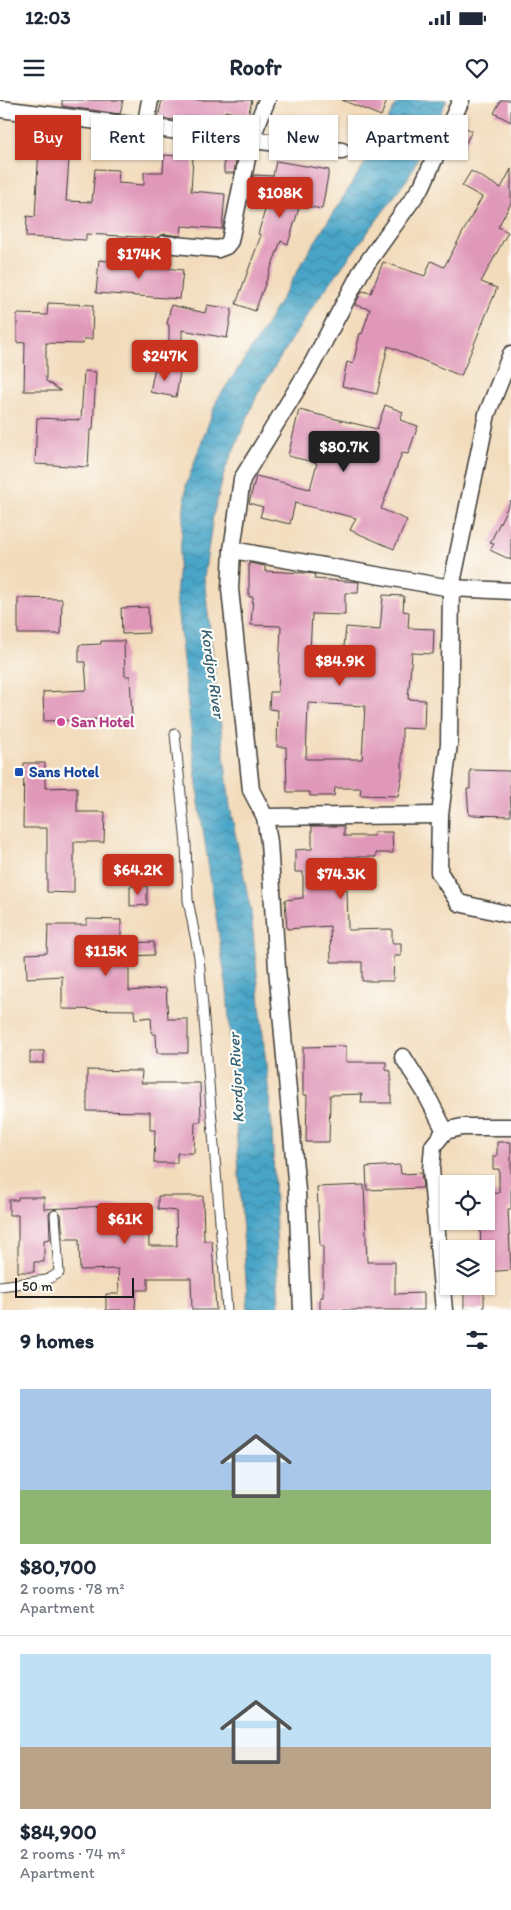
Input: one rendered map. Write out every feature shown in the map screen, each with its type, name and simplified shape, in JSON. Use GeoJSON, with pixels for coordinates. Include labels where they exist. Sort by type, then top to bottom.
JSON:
{"type":"FeatureCollection","features":[{"type":"Feature","properties":{"kind":"street"},"geometry":{"type":"LineString","coordinates":[[147,115],[150,100]]}},
{"type":"Feature","properties":{"kind":"street"},"geometry":{"type":"LineString","coordinates":[[259,121],[267,100]]}},
{"type":"Feature","properties":{"kind":"street"},"geometry":{"type":"LineString","coordinates":[[302,1310],[297,1191],[277,968],[270,842],[265,817],[251,790],[230,589],[232,550],[242,479],[311,366],[362,270],[422,186],[460,100]]}},
{"type":"Feature","properties":{"kind":"street"},"geometry":{"type":"LineString","coordinates":[[0,109],[91,121]]}},
{"type":"Feature","properties":{"kind":"street"},"geometry":{"type":"LineString","coordinates":[[259,140],[342,151]]}},
{"type":"Feature","properties":{"kind":"street"},"geometry":{"type":"LineString","coordinates":[[164,244],[218,249],[226,246],[230,241],[247,160]]}},
{"type":"Feature","properties":{"kind":"street"},"geometry":{"type":"LineString","coordinates":[[511,354],[487,414],[450,588],[449,744],[440,815],[439,872],[459,903],[511,915]]}},
{"type":"Feature","properties":{"kind":"street"},"geometry":{"type":"LineString","coordinates":[[232,550],[450,588],[511,591]]}},
{"type":"Feature","properties":{"kind":"street"},"geometry":{"type":"LineString","coordinates":[[265,817],[440,815]]}},
{"type":"Feature","properties":{"kind":"street"},"geometry":{"type":"LineString","coordinates":[[403,1057],[425,1092],[445,1131]]}},
{"type":"Feature","properties":{"kind":"street"},"geometry":{"type":"LineString","coordinates":[[444,1310],[431,1170],[433,1146],[445,1131],[462,1127],[511,1127]]}},
{"type":"Feature","properties":{"kind":"lane"},"geometry":{"type":"LineString","coordinates":[[174,734],[186,844],[188,900],[199,956],[227,1310]]}},
{"type":"Feature","properties":{"kind":"lane"},"geometry":{"type":"LineString","coordinates":[[0,1286],[47,1280],[58,1273],[55,1215]]}},
{"type":"Feature","properties":{"kind":"water"},"geometry":{"type":"Polygon","coordinates":[[[398,100],[447,100],[440,115],[390,115],[398,100]]]}},
{"type":"Feature","properties":{"kind":"water","name":"Kordjor River"},"geometry":{"type":"Polygon","coordinates":[[[367,160],[417,160],[408,178],[313,306],[258,393],[225,470],[213,516],[204,578],[230,807],[251,912],[272,1126],[279,1310],[248,1310],[227,990],[199,803],[176,597],[186,485],[217,400],[259,337],[309,251],[367,160]]]}},
{"type":"Feature","properties":{"kind":"building"},"geometry":{"type":"Polygon","coordinates":[[[62,100],[123,100],[120,114],[62,106],[62,100]]]}},
{"type":"Feature","properties":{"kind":"building"},"geometry":{"type":"Polygon","coordinates":[[[162,100],[252,100],[248,115],[225,111],[224,115],[173,115],[173,120],[163,119],[163,115],[159,115],[162,100]]]}},
{"type":"Feature","properties":{"kind":"building"},"geometry":{"type":"Polygon","coordinates":[[[342,100],[387,100],[381,115],[342,100]]]}},
{"type":"Feature","properties":{"kind":"building"},"geometry":{"type":"Polygon","coordinates":[[[501,100],[511,100],[511,122],[494,113],[501,100]]]}},
{"type":"Feature","properties":{"kind":"building"},"geometry":{"type":"Polygon","coordinates":[[[468,129],[472,131],[468,139],[468,129]]]}},
{"type":"Feature","properties":{"kind":"building"},"geometry":{"type":"Polygon","coordinates":[[[164,155],[173,156],[173,160],[193,160],[191,191],[225,194],[222,229],[182,226],[181,236],[164,234],[156,238],[86,234],[86,240],[26,237],[27,216],[35,217],[38,160],[69,160],[66,201],[92,202],[95,169],[119,170],[118,183],[144,185],[144,172],[163,172],[164,155]]]}},
{"type":"Feature","properties":{"kind":"building"},"geometry":{"type":"Polygon","coordinates":[[[224,160],[236,160],[234,173],[224,173],[224,160]]]}},
{"type":"Feature","properties":{"kind":"building"},"geometry":{"type":"Polygon","coordinates":[[[276,161],[329,170],[322,209],[300,205],[288,244],[281,241],[255,311],[236,304],[261,235],[258,234],[270,193],[253,192],[254,175],[273,176],[276,161]]]}},
{"type":"Feature","properties":{"kind":"building"},"geometry":{"type":"Polygon","coordinates":[[[511,169],[511,203],[498,227],[508,232],[481,282],[497,288],[461,376],[388,346],[377,394],[342,386],[347,362],[353,364],[360,333],[362,334],[370,309],[355,305],[362,291],[371,293],[383,262],[425,276],[431,261],[444,267],[482,197],[462,186],[471,171],[501,188],[511,169]]]}},
{"type":"Feature","properties":{"kind":"building"},"geometry":{"type":"Polygon","coordinates":[[[99,260],[183,270],[180,299],[96,293],[99,260]]]}},
{"type":"Feature","properties":{"kind":"building"},"geometry":{"type":"Polygon","coordinates":[[[48,303],[93,305],[92,339],[84,339],[83,344],[46,343],[46,381],[61,391],[24,391],[25,342],[17,343],[17,314],[47,315],[48,303]]]}},
{"type":"Feature","properties":{"kind":"building"},"geometry":{"type":"Polygon","coordinates":[[[171,305],[205,313],[207,305],[232,309],[227,338],[182,330],[182,344],[169,344],[169,325],[167,324],[171,305]]]}},
{"type":"Feature","properties":{"kind":"building"},"geometry":{"type":"Polygon","coordinates":[[[155,367],[180,372],[176,397],[150,392],[155,367]]]}},
{"type":"Feature","properties":{"kind":"building"},"geometry":{"type":"Polygon","coordinates":[[[84,371],[96,372],[93,430],[90,430],[88,467],[35,464],[37,418],[81,420],[84,371]]]}},
{"type":"Feature","properties":{"kind":"building"},"geometry":{"type":"Polygon","coordinates":[[[385,405],[403,412],[400,420],[418,426],[408,454],[402,453],[381,509],[407,520],[394,549],[350,530],[356,518],[295,503],[290,524],[260,517],[263,507],[249,503],[256,476],[310,489],[317,463],[288,456],[299,410],[377,429],[385,405]]]}},
{"type":"Feature","properties":{"kind":"building"},"geometry":{"type":"Polygon","coordinates":[[[511,500],[511,560],[490,550],[494,544],[490,543],[511,500]]]}},
{"type":"Feature","properties":{"kind":"building"},"geometry":{"type":"Polygon","coordinates":[[[249,563],[265,566],[265,571],[315,574],[314,579],[359,582],[358,593],[345,593],[345,615],[312,614],[310,651],[312,651],[312,656],[343,657],[346,627],[380,630],[383,595],[404,596],[403,611],[409,612],[408,628],[434,629],[433,654],[412,653],[408,699],[425,700],[424,729],[402,728],[402,777],[398,796],[360,795],[361,788],[335,788],[334,796],[310,796],[310,792],[287,792],[286,747],[277,747],[278,710],[269,709],[270,692],[278,692],[281,626],[251,625],[253,597],[249,597],[249,563]],[[308,703],[306,759],[362,759],[365,706],[308,703]]]}},
{"type":"Feature","properties":{"kind":"building"},"geometry":{"type":"Polygon","coordinates":[[[18,598],[62,599],[61,634],[18,634],[18,598]]]}},
{"type":"Feature","properties":{"kind":"building"},"geometry":{"type":"Polygon","coordinates":[[[148,607],[149,633],[122,634],[121,608],[148,607]]]}},
{"type":"Feature","properties":{"kind":"building"},"geometry":{"type":"Polygon","coordinates":[[[101,641],[124,641],[125,676],[130,676],[132,718],[44,721],[43,692],[87,690],[85,662],[79,662],[79,645],[101,644],[101,641]]]}},
{"type":"Feature","properties":{"kind":"building"},"geometry":{"type":"Polygon","coordinates":[[[24,763],[45,763],[45,788],[77,787],[77,812],[105,812],[104,842],[74,842],[74,893],[47,892],[47,828],[23,828],[24,763]]]}},
{"type":"Feature","properties":{"kind":"building"},"geometry":{"type":"Polygon","coordinates":[[[470,770],[510,771],[511,816],[469,815],[467,789],[470,789],[470,770]]]}},
{"type":"Feature","properties":{"kind":"building"},"geometry":{"type":"Polygon","coordinates":[[[312,826],[344,826],[344,836],[374,836],[374,832],[392,832],[393,853],[376,853],[376,857],[344,857],[348,930],[392,929],[392,943],[401,943],[401,956],[394,956],[393,981],[362,981],[362,962],[331,962],[330,926],[287,929],[285,900],[303,898],[303,872],[295,872],[295,850],[312,849],[312,826]]]}},
{"type":"Feature","properties":{"kind":"building"},"geometry":{"type":"Polygon","coordinates":[[[130,886],[147,886],[147,905],[130,906],[130,886]]]}},
{"type":"Feature","properties":{"kind":"building"},"geometry":{"type":"Polygon","coordinates":[[[87,919],[121,920],[121,943],[154,942],[154,955],[129,956],[129,991],[166,988],[168,1019],[188,1019],[188,1053],[157,1053],[156,1034],[152,1034],[151,1017],[135,1019],[134,1010],[62,1009],[62,976],[27,978],[26,954],[47,953],[48,925],[87,925],[87,919]]]}},
{"type":"Feature","properties":{"kind":"building"},"geometry":{"type":"Polygon","coordinates":[[[346,1046],[346,1062],[386,1062],[386,1070],[391,1071],[391,1103],[361,1103],[362,1094],[330,1095],[329,1142],[306,1142],[307,1095],[303,1095],[303,1047],[346,1046]]]}},
{"type":"Feature","properties":{"kind":"building"},"geometry":{"type":"Polygon","coordinates":[[[30,1051],[44,1051],[44,1063],[30,1063],[30,1051]]]}},
{"type":"Feature","properties":{"kind":"building"},"geometry":{"type":"Polygon","coordinates":[[[87,1070],[142,1071],[141,1083],[200,1083],[201,1122],[195,1122],[194,1153],[177,1153],[177,1163],[154,1163],[155,1130],[150,1130],[150,1112],[87,1111],[87,1070]]]}},
{"type":"Feature","properties":{"kind":"building"},"geometry":{"type":"Polygon","coordinates":[[[497,1142],[511,1142],[511,1209],[508,1209],[511,1270],[495,1271],[495,1240],[481,1240],[480,1230],[495,1230],[495,1193],[499,1193],[499,1169],[493,1169],[493,1156],[497,1156],[497,1142]]]}},
{"type":"Feature","properties":{"kind":"building"},"geometry":{"type":"Polygon","coordinates":[[[400,1165],[401,1174],[421,1173],[423,1188],[367,1190],[366,1167],[400,1165]]]}},
{"type":"Feature","properties":{"kind":"building"},"geometry":{"type":"Polygon","coordinates":[[[364,1185],[367,1262],[395,1262],[395,1294],[424,1293],[424,1310],[320,1310],[320,1297],[323,1297],[323,1246],[320,1246],[317,1187],[364,1185]]]}},
{"type":"Feature","properties":{"kind":"building"},"geometry":{"type":"Polygon","coordinates":[[[158,1196],[203,1196],[204,1241],[212,1241],[216,1310],[192,1310],[191,1278],[148,1278],[148,1290],[136,1290],[135,1310],[106,1310],[106,1294],[119,1294],[118,1269],[80,1270],[79,1239],[63,1239],[61,1214],[55,1209],[49,1213],[50,1239],[44,1240],[44,1262],[34,1262],[34,1272],[18,1272],[18,1215],[9,1215],[9,1200],[18,1200],[18,1197],[44,1197],[44,1209],[148,1204],[149,1246],[177,1246],[176,1211],[158,1209],[158,1196]]]}},
{"type":"Feature","properties":{"kind":"building"},"geometry":{"type":"Polygon","coordinates":[[[464,1295],[484,1295],[484,1310],[464,1310],[464,1295]]]}},
{"type":"Feature","properties":{"kind":"place","name":"San Hotel"},"geometry":{"type":"Point","coordinates":[61,722]}},
{"type":"Feature","properties":{"kind":"place","name":"Sans Hotel"},"geometry":{"type":"Point","coordinates":[19,772]}}]}
